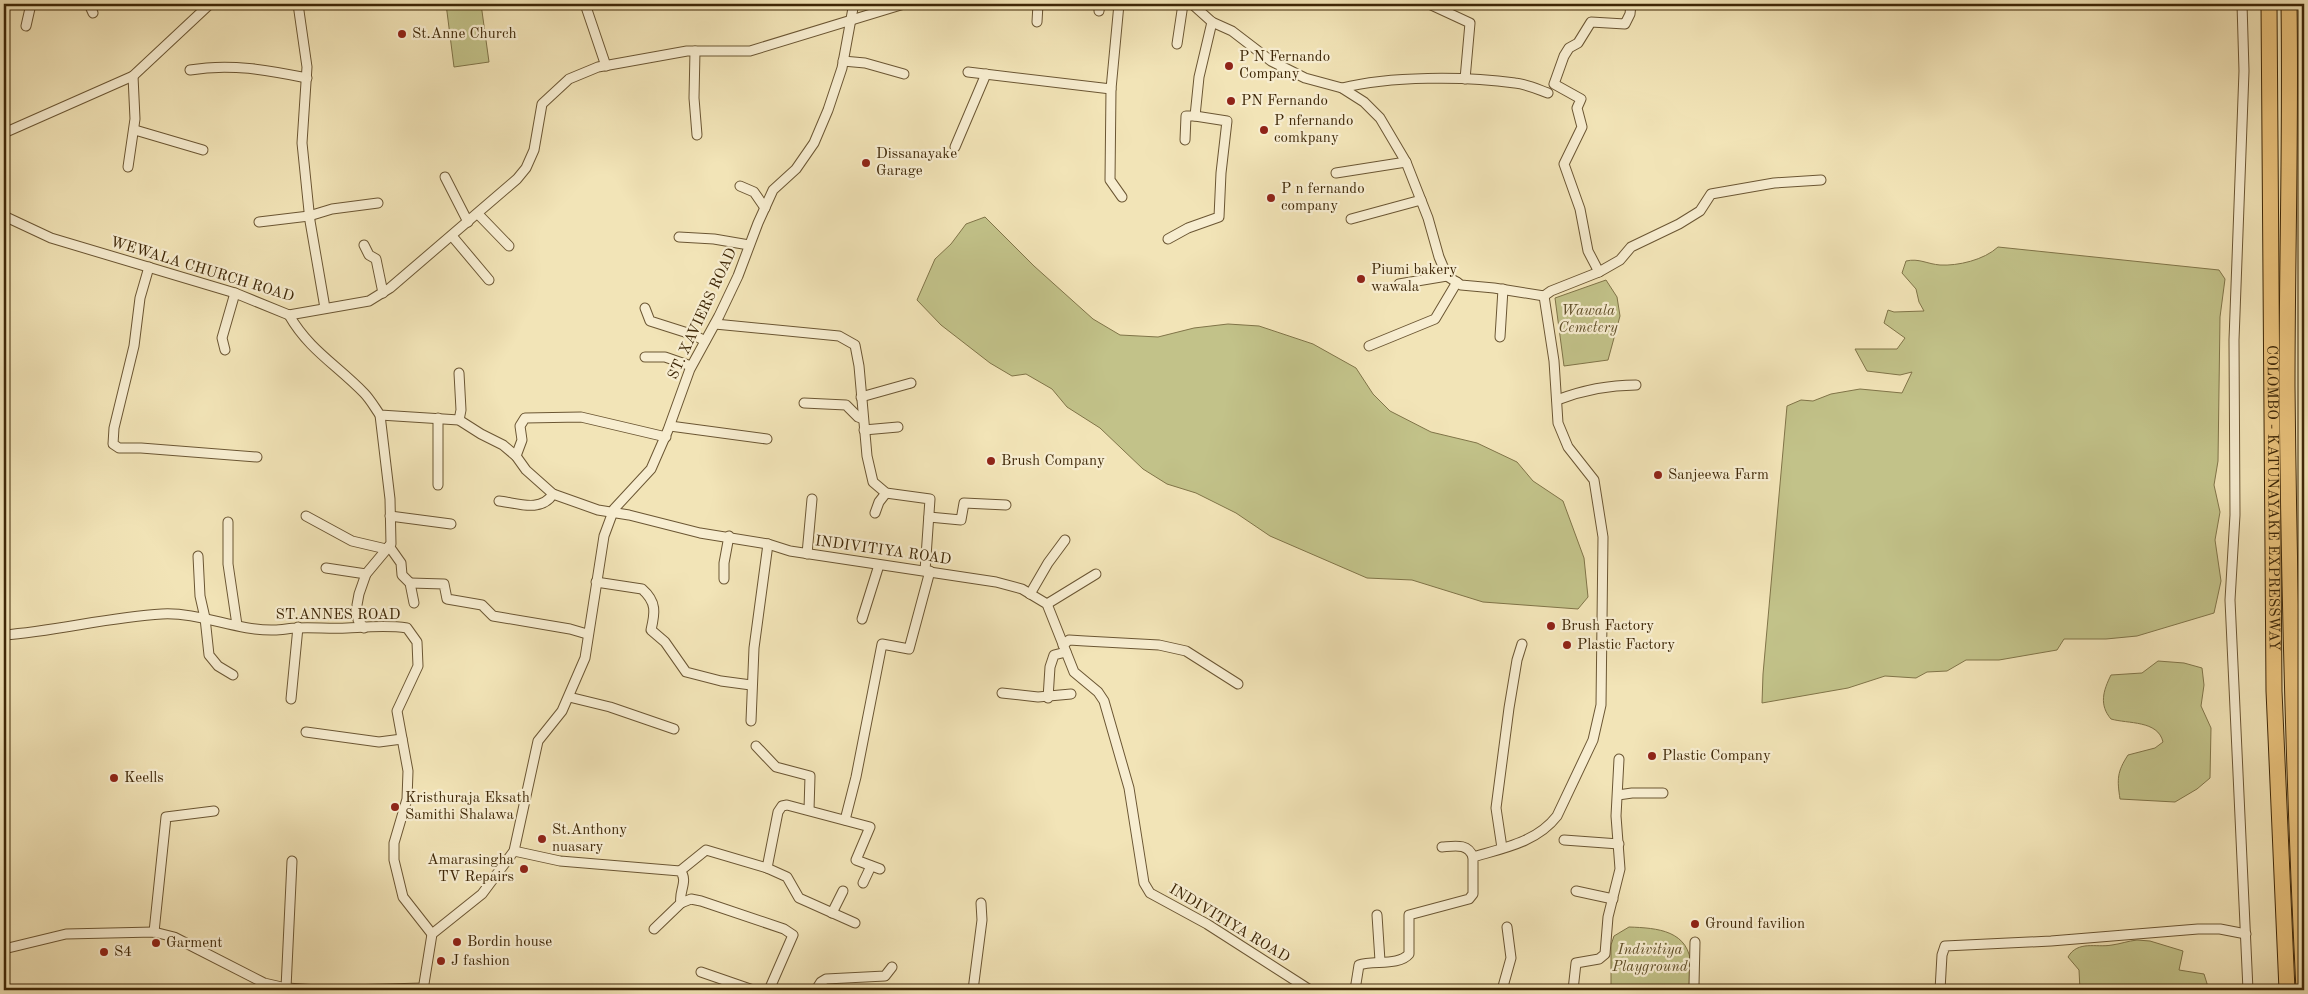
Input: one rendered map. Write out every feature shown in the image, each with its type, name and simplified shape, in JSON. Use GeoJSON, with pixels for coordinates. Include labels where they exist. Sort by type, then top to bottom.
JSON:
{"type":"FeatureCollection","features":[{"type":"Feature","properties":{"kind":"highway","name":"COLOMBO - KATUNAYAKE EXPRESSWAY"},"geometry":{"type":"LineString","coordinates":[[2269,4],[2274,691],[2287,990]]}},
{"type":"Feature","properties":{"kind":"highway","name":"COLOMBO - KATUNAYAKE EXPRESSWAY"},"geometry":{"type":"LineString","coordinates":[[2290,4],[2287,393],[2291,711],[2304,990]]}},
{"type":"Feature","properties":{"kind":"street"},"geometry":{"type":"LineString","coordinates":[[26,26],[31,4]]}},
{"type":"Feature","properties":{"kind":"street"},"geometry":{"type":"LineString","coordinates":[[88,4],[93,13]]}},
{"type":"Feature","properties":{"kind":"street"},"geometry":{"type":"LineString","coordinates":[[4,133],[133,76],[210,4]]}},
{"type":"Feature","properties":{"kind":"street"},"geometry":{"type":"LineString","coordinates":[[298,4],[307,78],[302,143],[309,216],[325,308]]}},
{"type":"Feature","properties":{"kind":"street"},"geometry":{"type":"LineString","coordinates":[[585,4],[606,66]]}},
{"type":"Feature","properties":{"kind":"street","name":"ST. XAVIERS ROAD"},"geometry":{"type":"LineString","coordinates":[[432,934],[482,894],[514,851],[538,741],[562,711],[585,658],[587,634],[604,536],[612,513],[614,508],[651,469],[666,437],[691,366],[715,324],[738,276],[773,190],[796,169],[814,143],[828,110],[843,62],[853,8],[851,4]]}},
{"type":"Feature","properties":{"kind":"street","name":"WEWALA CHURCH ROAD"},"geometry":{"type":"LineString","coordinates":[[4,216],[51,238],[235,293],[290,315],[369,301],[383,293],[518,179],[526,168],[534,150],[542,104],[569,79],[606,66],[695,51],[750,51],[850,21],[881,7],[904,4]]}},
{"type":"Feature","properties":{"kind":"street"},"geometry":{"type":"LineString","coordinates":[[1037,22],[1038,4]]}},
{"type":"Feature","properties":{"kind":"street"},"geometry":{"type":"LineString","coordinates":[[1119,4],[1111,89],[1110,180],[1122,197]]}},
{"type":"Feature","properties":{"kind":"street"},"geometry":{"type":"LineString","coordinates":[[1177,44],[1183,4]]}},
{"type":"Feature","properties":{"kind":"street"},"geometry":{"type":"LineString","coordinates":[[1192,4],[1212,22],[1232,31],[1270,61],[1305,78],[1342,88],[1364,102],[1380,118],[1406,162],[1428,218],[1439,257],[1448,276],[1461,285],[1503,289],[1544,296]]}},
{"type":"Feature","properties":{"kind":"street"},"geometry":{"type":"LineString","coordinates":[[1429,4],[1470,23],[1465,79]]}},
{"type":"Feature","properties":{"kind":"street"},"geometry":{"type":"LineString","coordinates":[[1598,272],[1588,252],[1580,209],[1564,164],[1582,127],[1577,108],[1581,99],[1554,84],[1564,56],[1569,48],[1578,43],[1591,22],[1625,24],[1630,14],[1631,4]]}},
{"type":"Feature","properties":{"kind":"street"},"geometry":{"type":"LineString","coordinates":[[2242,4],[2244,71],[2234,340],[2235,515],[2230,600],[2248,990]]}},
{"type":"Feature","properties":{"kind":"street"},"geometry":{"type":"LineString","coordinates":[[1195,116],[1199,77],[1212,22]]}},
{"type":"Feature","properties":{"kind":"street"},"geometry":{"type":"LineString","coordinates":[[695,51],[694,98],[697,135]]}},
{"type":"Feature","properties":{"kind":"street"},"geometry":{"type":"LineString","coordinates":[[843,62],[864,63],[904,74]]}},
{"type":"Feature","properties":{"kind":"street"},"geometry":{"type":"LineString","coordinates":[[190,70],[212,66],[254,68],[307,78]]}},
{"type":"Feature","properties":{"kind":"street"},"geometry":{"type":"LineString","coordinates":[[968,72],[1111,89]]}},
{"type":"Feature","properties":{"kind":"street"},"geometry":{"type":"LineString","coordinates":[[955,147],[986,74]]}},
{"type":"Feature","properties":{"kind":"street"},"geometry":{"type":"LineString","coordinates":[[128,167],[135,130],[133,76]]}},
{"type":"Feature","properties":{"kind":"street"},"geometry":{"type":"LineString","coordinates":[[1342,88],[1372,82],[1465,79],[1517,83],[1548,93]]}},
{"type":"Feature","properties":{"kind":"street"},"geometry":{"type":"LineString","coordinates":[[1168,239],[1188,228],[1219,217],[1221,173],[1228,121],[1186,116],[1185,140]]}},
{"type":"Feature","properties":{"kind":"street"},"geometry":{"type":"LineString","coordinates":[[135,130],[203,150]]}},
{"type":"Feature","properties":{"kind":"street"},"geometry":{"type":"LineString","coordinates":[[1336,173],[1406,162]]}},
{"type":"Feature","properties":{"kind":"street"},"geometry":{"type":"LineString","coordinates":[[445,177],[468,222]]}},
{"type":"Feature","properties":{"kind":"street"},"geometry":{"type":"LineString","coordinates":[[1544,296],[1551,290],[1598,272],[1620,260],[1631,247],[1679,224],[1700,211],[1711,194],[1774,183],[1821,180]]}},
{"type":"Feature","properties":{"kind":"street"},"geometry":{"type":"LineString","coordinates":[[740,186],[754,192],[765,208]]}},
{"type":"Feature","properties":{"kind":"street"},"geometry":{"type":"LineString","coordinates":[[1351,219],[1421,200]]}},
{"type":"Feature","properties":{"kind":"street"},"geometry":{"type":"LineString","coordinates":[[259,222],[309,216],[332,209],[378,203]]}},
{"type":"Feature","properties":{"kind":"street"},"geometry":{"type":"LineString","coordinates":[[478,214],[509,246]]}},
{"type":"Feature","properties":{"kind":"street"},"geometry":{"type":"LineString","coordinates":[[452,236],[489,280]]}},
{"type":"Feature","properties":{"kind":"street"},"geometry":{"type":"LineString","coordinates":[[678,237],[714,239],[750,246]]}},
{"type":"Feature","properties":{"kind":"street"},"geometry":{"type":"LineString","coordinates":[[364,245],[369,255],[376,259],[383,293]]}},
{"type":"Feature","properties":{"kind":"street"},"geometry":{"type":"LineString","coordinates":[[149,267],[140,298],[134,346],[114,428],[113,444],[119,448],[256,457]]}},
{"type":"Feature","properties":{"kind":"street"},"geometry":{"type":"LineString","coordinates":[[1399,284],[1448,276]]}},
{"type":"Feature","properties":{"kind":"street"},"geometry":{"type":"LineString","coordinates":[[1369,346],[1435,319],[1457,282]]}},
{"type":"Feature","properties":{"kind":"street"},"geometry":{"type":"LineString","coordinates":[[1500,337],[1503,289]]}},
{"type":"Feature","properties":{"kind":"street"},"geometry":{"type":"LineString","coordinates":[[225,350],[222,338],[235,293]]}},
{"type":"Feature","properties":{"kind":"street"},"geometry":{"type":"LineString","coordinates":[[1473,857],[1535,837],[1549,827],[1557,816],[1593,740],[1601,705],[1604,589],[1603,537],[1594,480],[1568,447],[1558,423],[1554,361],[1544,296]]}},
{"type":"Feature","properties":{"kind":"street"},"geometry":{"type":"LineString","coordinates":[[645,308],[650,322],[694,335],[705,341]]}},
{"type":"Feature","properties":{"kind":"street"},"geometry":{"type":"LineString","coordinates":[[290,315],[299,332],[318,353],[365,394],[380,415],[387,467],[390,516],[388,548],[366,574],[357,605],[358,620],[364,628]]}},
{"type":"Feature","properties":{"kind":"street"},"geometry":{"type":"LineString","coordinates":[[715,324],[839,336],[856,345],[867,456],[873,482],[886,493],[930,499],[927,571],[909,650],[882,644],[856,776],[845,820]]}},
{"type":"Feature","properties":{"kind":"street"},"geometry":{"type":"LineString","coordinates":[[645,357],[665,357],[691,366]]}},
{"type":"Feature","properties":{"kind":"street"},"geometry":{"type":"LineString","coordinates":[[459,373],[461,410],[459,420]]}},
{"type":"Feature","properties":{"kind":"street"},"geometry":{"type":"LineString","coordinates":[[861,397],[911,383]]}},
{"type":"Feature","properties":{"kind":"street"},"geometry":{"type":"LineString","coordinates":[[1556,400],[1584,390],[1613,385],[1636,386]]}},
{"type":"Feature","properties":{"kind":"street"},"geometry":{"type":"LineString","coordinates":[[804,403],[846,405],[858,417],[863,419]]}},
{"type":"Feature","properties":{"kind":"street","name":"INDIVITIYA ROAD"},"geometry":{"type":"LineString","coordinates":[[380,415],[459,420],[503,445],[516,456],[526,470],[553,494],[612,513],[630,515],[700,533],[729,536],[768,544],[807,554],[996,582],[1022,589],[1047,604],[1074,672],[1098,692],[1109,716],[1128,788],[1144,883],[1150,893],[1207,924],[1310,990]]}},
{"type":"Feature","properties":{"kind":"street"},"geometry":{"type":"LineString","coordinates":[[516,456],[522,440],[520,426],[525,418],[581,417],[666,437]]}},
{"type":"Feature","properties":{"kind":"street"},"geometry":{"type":"LineString","coordinates":[[438,418],[438,485]]}},
{"type":"Feature","properties":{"kind":"street"},"geometry":{"type":"LineString","coordinates":[[670,426],[767,438]]}},
{"type":"Feature","properties":{"kind":"street"},"geometry":{"type":"LineString","coordinates":[[864,430],[898,427]]}},
{"type":"Feature","properties":{"kind":"street"},"geometry":{"type":"LineString","coordinates":[[875,513],[879,502],[886,493]]}},
{"type":"Feature","properties":{"kind":"street"},"geometry":{"type":"LineString","coordinates":[[499,501],[537,506],[548,501],[553,494]]}},
{"type":"Feature","properties":{"kind":"street"},"geometry":{"type":"LineString","coordinates":[[807,554],[812,499]]}},
{"type":"Feature","properties":{"kind":"street"},"geometry":{"type":"LineString","coordinates":[[929,518],[961,520],[964,503],[1006,505]]}},
{"type":"Feature","properties":{"kind":"street"},"geometry":{"type":"LineString","coordinates":[[306,516],[352,541],[388,548],[401,563],[402,575],[410,583],[414,603]]}},
{"type":"Feature","properties":{"kind":"street"},"geometry":{"type":"LineString","coordinates":[[390,516],[451,524]]}},
{"type":"Feature","properties":{"kind":"street"},"geometry":{"type":"LineString","coordinates":[[228,522],[228,564],[237,625]]}},
{"type":"Feature","properties":{"kind":"street"},"geometry":{"type":"LineString","coordinates":[[724,579],[724,563],[729,536]]}},
{"type":"Feature","properties":{"kind":"street"},"geometry":{"type":"LineString","coordinates":[[1030,594],[1048,563],[1065,540]]}},
{"type":"Feature","properties":{"kind":"street"},"geometry":{"type":"LineString","coordinates":[[751,721],[754,648],[768,544]]}},
{"type":"Feature","properties":{"kind":"street"},"geometry":{"type":"LineString","coordinates":[[198,556],[200,596],[205,618],[209,655],[218,666],[233,675]]}},
{"type":"Feature","properties":{"kind":"street"},"geometry":{"type":"LineString","coordinates":[[862,619],[879,565]]}},
{"type":"Feature","properties":{"kind":"street"},"geometry":{"type":"LineString","coordinates":[[326,568],[366,574]]}},
{"type":"Feature","properties":{"kind":"street"},"geometry":{"type":"LineString","coordinates":[[1047,604],[1096,574]]}},
{"type":"Feature","properties":{"kind":"street"},"geometry":{"type":"LineString","coordinates":[[596,582],[642,589],[647,594],[655,610],[651,630],[665,642],[686,672],[721,681],[751,685]]}},
{"type":"Feature","properties":{"kind":"street"},"geometry":{"type":"LineString","coordinates":[[410,583],[444,584],[447,599],[482,605],[493,616],[570,629],[587,634]]}},
{"type":"Feature","properties":{"kind":"street","name":"ST.ANNES ROAD"},"geometry":{"type":"LineString","coordinates":[[4,635],[45,632],[111,620],[164,614],[205,618],[216,623],[273,630],[389,626],[407,628],[417,642],[418,666],[397,711],[408,771],[407,799],[394,843],[394,860],[403,897],[432,934]]}},
{"type":"Feature","properties":{"kind":"street"},"geometry":{"type":"LineString","coordinates":[[292,699],[298,628]]}},
{"type":"Feature","properties":{"kind":"street"},"geometry":{"type":"LineString","coordinates":[[1048,698],[1050,667],[1054,655],[1065,648],[1069,640],[1159,645],[1186,651],[1238,684]]}},
{"type":"Feature","properties":{"kind":"street"},"geometry":{"type":"LineString","coordinates":[[1502,848],[1496,808],[1500,770],[1507,737],[1509,708],[1517,660],[1522,644]]}},
{"type":"Feature","properties":{"kind":"street"},"geometry":{"type":"LineString","coordinates":[[1002,693],[1048,698],[1070,694]]}},
{"type":"Feature","properties":{"kind":"street"},"geometry":{"type":"LineString","coordinates":[[568,697],[610,707],[674,729]]}},
{"type":"Feature","properties":{"kind":"street"},"geometry":{"type":"LineString","coordinates":[[306,732],[379,742],[402,738]]}},
{"type":"Feature","properties":{"kind":"street"},"geometry":{"type":"LineString","coordinates":[[756,746],[776,767],[810,776],[809,810]]}},
{"type":"Feature","properties":{"kind":"street"},"geometry":{"type":"LineString","coordinates":[[1573,990],[1576,963],[1598,959],[1605,954],[1608,917],[1620,869],[1616,816],[1619,759]]}},
{"type":"Feature","properties":{"kind":"street"},"geometry":{"type":"LineString","coordinates":[[1618,795],[1664,793]]}},
{"type":"Feature","properties":{"kind":"street"},"geometry":{"type":"LineString","coordinates":[[767,868],[778,812],[782,806],[787,805],[870,827],[856,860],[880,869]]}},
{"type":"Feature","properties":{"kind":"street"},"geometry":{"type":"LineString","coordinates":[[154,932],[166,817],[214,810]]}},
{"type":"Feature","properties":{"kind":"street"},"geometry":{"type":"LineString","coordinates":[[1564,840],[1619,844]]}},
{"type":"Feature","properties":{"kind":"street"},"geometry":{"type":"LineString","coordinates":[[1355,990],[1359,965],[1401,960],[1409,954],[1409,914],[1469,899],[1473,894],[1473,857],[1471,850],[1463,846],[1442,847]]}},
{"type":"Feature","properties":{"kind":"street"},"geometry":{"type":"LineString","coordinates":[[514,851],[560,861],[680,871],[706,850],[767,868],[786,877],[799,898],[855,923]]}},
{"type":"Feature","properties":{"kind":"street"},"geometry":{"type":"LineString","coordinates":[[286,988],[292,861]]}},
{"type":"Feature","properties":{"kind":"street"},"geometry":{"type":"LineString","coordinates":[[863,883],[871,866]]}},
{"type":"Feature","properties":{"kind":"street"},"geometry":{"type":"LineString","coordinates":[[680,871],[683,874],[684,882],[680,898],[681,903]]}},
{"type":"Feature","properties":{"kind":"street"},"geometry":{"type":"LineString","coordinates":[[832,913],[842,891]]}},
{"type":"Feature","properties":{"kind":"street"},"geometry":{"type":"LineString","coordinates":[[1576,891],[1613,899]]}},
{"type":"Feature","properties":{"kind":"street"},"geometry":{"type":"LineString","coordinates":[[654,929],[681,903],[691,899],[718,905],[784,929],[793,935],[769,990]]}},
{"type":"Feature","properties":{"kind":"street"},"geometry":{"type":"LineString","coordinates":[[973,990],[982,920],[981,903]]}},
{"type":"Feature","properties":{"kind":"street"},"geometry":{"type":"LineString","coordinates":[[1377,915],[1380,961]]}},
{"type":"Feature","properties":{"kind":"street"},"geometry":{"type":"LineString","coordinates":[[1502,990],[1511,958],[1507,926]]}},
{"type":"Feature","properties":{"kind":"street"},"geometry":{"type":"LineString","coordinates":[[1940,990],[1942,954],[1946,946],[2051,941],[2144,932],[2220,929],[2246,934]]}},
{"type":"Feature","properties":{"kind":"street"},"geometry":{"type":"LineString","coordinates":[[4,950],[66,934],[154,932],[174,937],[250,978],[286,988],[319,990]]}},
{"type":"Feature","properties":{"kind":"street"},"geometry":{"type":"LineString","coordinates":[[346,990],[424,989],[432,934]]}},
{"type":"Feature","properties":{"kind":"street"},"geometry":{"type":"LineString","coordinates":[[1692,990],[1694,985],[1695,942]]}},
{"type":"Feature","properties":{"kind":"street"},"geometry":{"type":"LineString","coordinates":[[816,990],[821,982],[826,979],[885,976],[892,967]]}},
{"type":"Feature","properties":{"kind":"street"},"geometry":{"type":"LineString","coordinates":[[701,972],[753,990]]}},
{"type":"Feature","properties":{"kind":"green space"},"geometry":{"type":"Polygon","coordinates":[[[446,4],[481,4],[489,62],[454,67],[446,4]]]}},
{"type":"Feature","properties":{"kind":"green space"},"geometry":{"type":"Polygon","coordinates":[[[985,217],[1034,266],[1093,319],[1120,335],[1158,337],[1194,328],[1228,324],[1259,326],[1313,344],[1356,368],[1373,394],[1390,411],[1431,432],[1477,443],[1517,462],[1533,481],[1563,501],[1584,558],[1588,597],[1578,609],[1483,602],[1412,580],[1367,578],[1270,536],[1236,513],[1196,493],[1167,484],[1143,469],[1100,428],[1067,407],[1052,389],[1026,374],[1012,376],[990,363],[941,325],[917,300],[935,259],[951,244],[966,224],[985,217]]]}},
{"type":"Feature","properties":{"kind":"green space"},"geometry":{"type":"Polygon","coordinates":[[[1998,247],[2219,270],[2225,279],[2220,317],[2218,461],[2214,485],[2220,512],[2215,540],[2221,581],[2214,613],[2137,636],[2106,639],[2064,639],[2057,650],[1999,660],[1966,660],[1947,671],[1927,672],[1916,678],[1885,676],[1848,688],[1762,703],[1787,406],[1801,400],[1813,401],[1831,394],[1860,389],[1902,393],[1912,372],[1900,375],[1867,371],[1855,349],[1897,349],[1905,338],[1884,323],[1888,310],[1894,312],[1924,311],[1919,302],[1916,289],[1902,273],[1906,261],[1911,260],[1940,265],[1955,264],[1978,259],[1998,247]]]}},
{"type":"Feature","properties":{"kind":"green space","name":"Wawala Cemetery"},"geometry":{"type":"Polygon","coordinates":[[[1606,280],[1617,297],[1620,316],[1608,360],[1564,366],[1555,298],[1606,280]]]}},
{"type":"Feature","properties":{"kind":"green space"},"geometry":{"type":"Polygon","coordinates":[[[2158,661],[2184,663],[2202,668],[2204,685],[2201,706],[2211,728],[2210,778],[2197,789],[2175,802],[2120,799],[2119,776],[2128,755],[2155,748],[2163,742],[2160,735],[2149,726],[2111,719],[2105,708],[2104,692],[2111,675],[2142,673],[2158,661]]]}},
{"type":"Feature","properties":{"kind":"green space","name":"Indivitiya Playground"},"geometry":{"type":"Polygon","coordinates":[[[1629,927],[1661,930],[1678,938],[1685,945],[1691,967],[1688,990],[1611,990],[1611,945],[1614,936],[1629,927]]]}},
{"type":"Feature","properties":{"kind":"green space"},"geometry":{"type":"Polygon","coordinates":[[[2137,940],[2150,941],[2183,951],[2179,970],[2204,974],[2209,990],[2080,990],[2079,970],[2068,957],[2072,952],[2082,947],[2106,946],[2137,940]]]}},
{"type":"Feature","properties":{"kind":"place","name":"St.Anne Church"},"geometry":{"type":"Point","coordinates":[402,34]}},
{"type":"Feature","properties":{"kind":"place","name":"P N Fernando Company"},"geometry":{"type":"Point","coordinates":[1229,66]}},
{"type":"Feature","properties":{"kind":"place","name":"PN Fernando"},"geometry":{"type":"Point","coordinates":[1231,101]}},
{"type":"Feature","properties":{"kind":"place","name":"P nfernando comkpany"},"geometry":{"type":"Point","coordinates":[1264,130]}},
{"type":"Feature","properties":{"kind":"place","name":"Dissanayake Garage"},"geometry":{"type":"Point","coordinates":[866,163]}},
{"type":"Feature","properties":{"kind":"place","name":"P n fernando company"},"geometry":{"type":"Point","coordinates":[1271,198]}},
{"type":"Feature","properties":{"kind":"place","name":"Piumi bakery wawala"},"geometry":{"type":"Point","coordinates":[1361,279]}},
{"type":"Feature","properties":{"kind":"place","name":"Brush Company"},"geometry":{"type":"Point","coordinates":[991,461]}},
{"type":"Feature","properties":{"kind":"place","name":"Sanjeewa Farm"},"geometry":{"type":"Point","coordinates":[1658,475]}},
{"type":"Feature","properties":{"kind":"place","name":"Brush Factory"},"geometry":{"type":"Point","coordinates":[1551,626]}},
{"type":"Feature","properties":{"kind":"place","name":"Plastic Factory"},"geometry":{"type":"Point","coordinates":[1567,645]}},
{"type":"Feature","properties":{"kind":"place","name":"Plastic Company"},"geometry":{"type":"Point","coordinates":[1652,756]}},
{"type":"Feature","properties":{"kind":"place","name":"Keells"},"geometry":{"type":"Point","coordinates":[114,778]}},
{"type":"Feature","properties":{"kind":"place","name":"Kristhuraja Eksath Samithi Shalawa"},"geometry":{"type":"Point","coordinates":[395,807]}},
{"type":"Feature","properties":{"kind":"place","name":"St.Anthony nuasary"},"geometry":{"type":"Point","coordinates":[542,839]}},
{"type":"Feature","properties":{"kind":"place","name":"Amarasingha TV Repairs"},"geometry":{"type":"Point","coordinates":[524,869]}},
{"type":"Feature","properties":{"kind":"place","name":"Ground favilion"},"geometry":{"type":"Point","coordinates":[1695,924]}},
{"type":"Feature","properties":{"kind":"place","name":"Bordin house"},"geometry":{"type":"Point","coordinates":[457,942]}},
{"type":"Feature","properties":{"kind":"place","name":"Garment"},"geometry":{"type":"Point","coordinates":[156,943]}},
{"type":"Feature","properties":{"kind":"place","name":"S4"},"geometry":{"type":"Point","coordinates":[104,952]}},
{"type":"Feature","properties":{"kind":"place","name":"J fashion"},"geometry":{"type":"Point","coordinates":[441,961]}}]}
